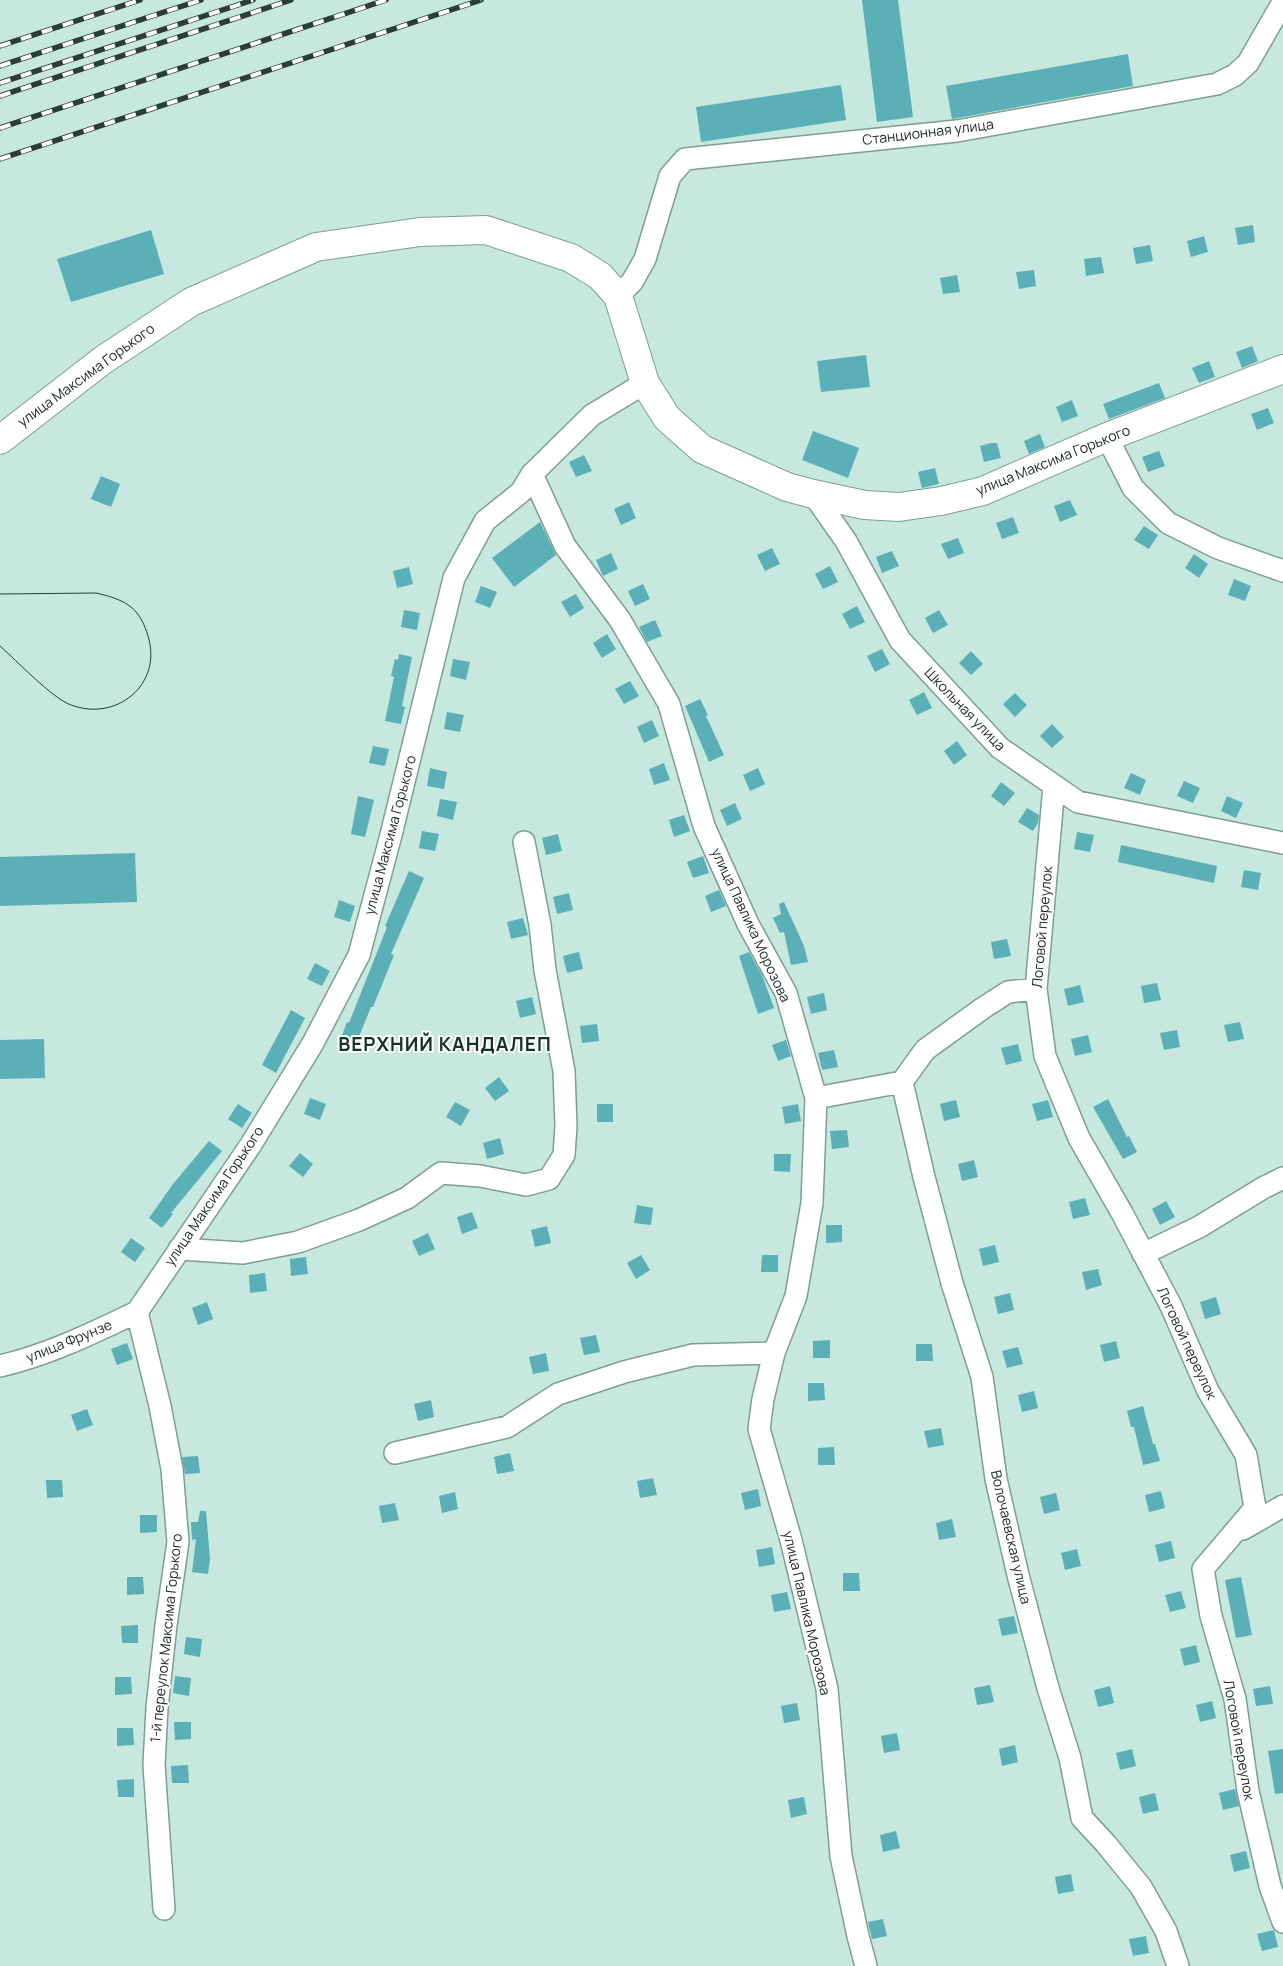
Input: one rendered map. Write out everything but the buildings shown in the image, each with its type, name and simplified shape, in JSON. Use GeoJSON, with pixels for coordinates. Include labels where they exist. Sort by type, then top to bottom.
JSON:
{"type":"FeatureCollection","features":[{"type":"Feature","properties":{"kind":"street","name":"Станционная улица"},"geometry":{"type":"LineString","coordinates":[[618,296],[632,282],[644,259],[670,176],[684,159],[957,131],[1217,84],[1235,75],[1248,63],[1283,2]]}},
{"type":"Feature","properties":{"kind":"street","name":"улица Максима Горького"},"geometry":{"type":"LineString","coordinates":[[0,440],[102,360],[191,302],[316,247],[406,233],[486,230],[572,258],[600,276],[618,296],[645,383],[667,418],[702,449],[787,487],[866,506],[899,506],[941,501],[983,491],[1107,437],[1283,369]]}},
{"type":"Feature","properties":{"kind":"street","name":"улица Максима Горького"},"geometry":{"type":"LineString","coordinates":[[137,1312],[250,1146],[313,1043],[359,955],[392,835],[454,578],[485,521],[520,492],[532,474],[592,415],[645,383]]}},
{"type":"Feature","properties":{"kind":"street"},"geometry":{"type":"LineString","coordinates":[[1107,437],[1133,488],[1168,523],[1218,548],[1283,571]]}},
{"type":"Feature","properties":{"kind":"street","name":"улица Павлика Морозова"},"geometry":{"type":"LineString","coordinates":[[532,474],[565,546],[620,620],[670,704],[704,826],[748,924],[786,993],[816,1098],[812,1203],[796,1296],[774,1353],[763,1399],[759,1429],[791,1540],[827,1689],[841,1856],[866,1966]]}},
{"type":"Feature","properties":{"kind":"street","name":"Школьная улица"},"geometry":{"type":"LineString","coordinates":[[813,494],[846,541],[900,640],[1000,748],[1078,802],[1283,843]]}},
{"type":"Feature","properties":{"kind":"street","name":"Логовой переулок"},"geometry":{"type":"LineString","coordinates":[[1054,786],[1036,989],[1045,1056],[1079,1138],[1171,1306],[1208,1391],[1246,1455],[1255,1508],[1203,1569],[1211,1616],[1235,1699],[1248,1791],[1270,1886],[1283,1922]]}},
{"type":"Feature","properties":{"kind":"street"},"geometry":{"type":"LineString","coordinates":[[179,1248],[243,1253],[298,1242],[359,1220],[407,1198],[441,1173],[480,1176],[526,1185],[549,1179],[564,1155],[566,1126],[564,1071],[524,842]]}},
{"type":"Feature","properties":{"kind":"street"},"geometry":{"type":"LineString","coordinates":[[816,1098],[902,1082],[925,1050],[983,1008],[1008,992],[1036,989]]}},
{"type":"Feature","properties":{"kind":"street","name":"Волочаевская улица"},"geometry":{"type":"LineString","coordinates":[[902,1082],[924,1177],[950,1273],[982,1377],[998,1489],[1018,1575],[1048,1688],[1070,1758],[1082,1818],[1142,1888],[1166,1931],[1178,1966]]}},
{"type":"Feature","properties":{"kind":"street"},"geometry":{"type":"LineString","coordinates":[[1143,1254],[1199,1227],[1283,1178]]}},
{"type":"Feature","properties":{"kind":"street","name":"улица Фрунзе"},"geometry":{"type":"LineString","coordinates":[[0,1366],[24,1360],[88,1335],[137,1312]]}},
{"type":"Feature","properties":{"kind":"street","name":"1-й переулок Максима Горького"},"geometry":{"type":"LineString","coordinates":[[137,1312],[160,1406],[172,1469],[178,1542],[157,1708],[154,1766],[164,1909]]}},
{"type":"Feature","properties":{"kind":"street"},"geometry":{"type":"LineString","coordinates":[[395,1453],[507,1427],[558,1394],[624,1372],[693,1356],[774,1353]]}},
{"type":"Feature","properties":{"kind":"street","name":"Логовой переулок"},"geometry":{"type":"LineString","coordinates":[[1230,1537],[1283,1506]]}},
{"type":"Feature","properties":{"kind":"tram line"},"geometry":{"type":"LineString","coordinates":[[0,594],[96,593],[119,600],[131,607],[140,617],[148,636],[151,654],[149,670],[142,684],[132,695],[119,704],[104,708],[88,709],[71,705],[54,695],[0,646]]}},
{"type":"Feature","properties":{"kind":"railway"},"geometry":{"type":"LineString","coordinates":[[0,46],[140,0]]}},
{"type":"Feature","properties":{"kind":"railway"},"geometry":{"type":"LineString","coordinates":[[0,66],[201,0]]}},
{"type":"Feature","properties":{"kind":"railway"},"geometry":{"type":"LineString","coordinates":[[0,83],[253,0]]}},
{"type":"Feature","properties":{"kind":"railway"},"geometry":{"type":"LineString","coordinates":[[0,96],[291,0]]}},
{"type":"Feature","properties":{"kind":"railway"},"geometry":{"type":"LineString","coordinates":[[0,128],[386,0]]}},
{"type":"Feature","properties":{"kind":"railway"},"geometry":{"type":"LineString","coordinates":[[0,159],[481,0]]}},
{"type":"Feature","properties":{"kind":"district","name":"ВЕРХНИЙ КАНДАЛЕП"},"geometry":{"type":"Point","coordinates":[445,1044]}}]}
